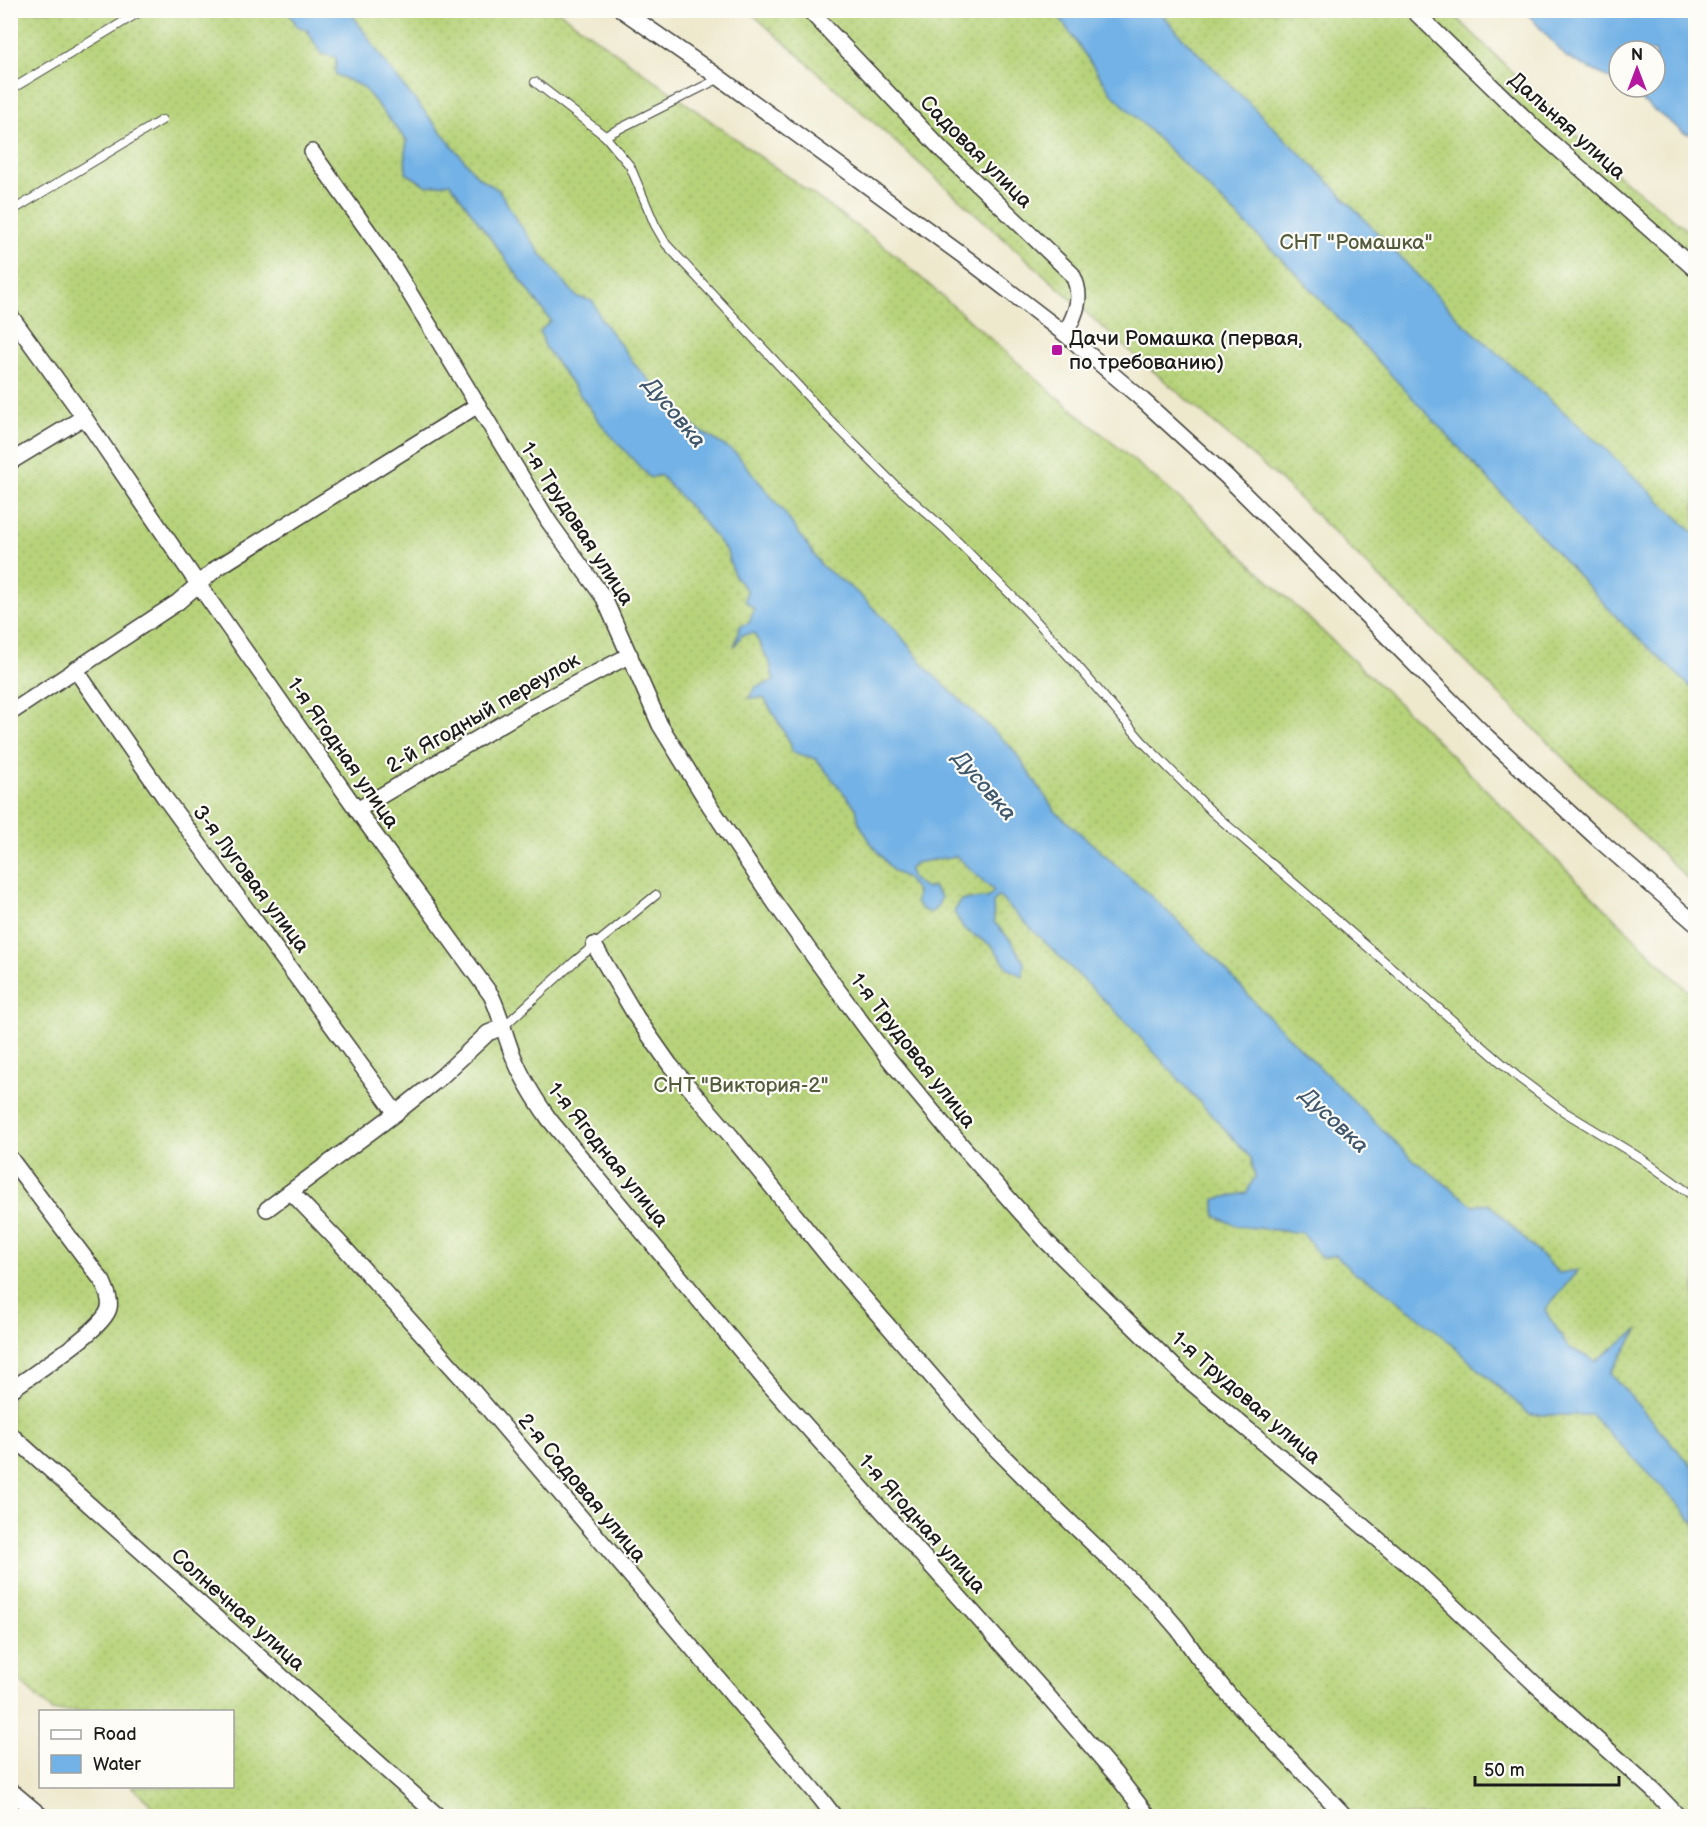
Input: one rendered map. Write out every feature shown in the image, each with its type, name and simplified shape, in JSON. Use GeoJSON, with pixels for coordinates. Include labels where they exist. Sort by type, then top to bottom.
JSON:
{"type":"FeatureCollection","features":[{"type":"Feature","properties":{"kind":"street"},"geometry":{"type":"LineString","coordinates":[[622,10],[720,78],[966,258],[1065,334],[1138,396],[1226,476],[1487,738],[1695,924]]}},
{"type":"Feature","properties":{"kind":"street","name":"Садовая улица"},"geometry":{"type":"LineString","coordinates":[[809,10],[943,151],[1072,274],[1079,296],[1076,312],[1065,334]]}},
{"type":"Feature","properties":{"kind":"street","name":"Дальняя улица"},"geometry":{"type":"LineString","coordinates":[[1413,10],[1536,129],[1695,270]]}},
{"type":"Feature","properties":{"kind":"street","name":"1-я Трудовая улица"},"geometry":{"type":"LineString","coordinates":[[312,152],[393,266],[549,522],[604,598],[660,725],[710,806],[775,903],[897,1068],[948,1130],[1047,1242],[1186,1379],[1420,1575],[1536,1685],[1654,1791],[1678,1816]]}},
{"type":"Feature","properties":{"kind":"street","name":"1-я Ягодная улица"},"geometry":{"type":"LineString","coordinates":[[10,315],[84,417],[357,810],[490,995],[523,1078],[549,1119],[766,1381],[1054,1704],[1116,1775],[1148,1816]]}},
{"type":"Feature","properties":{"kind":"street"},"geometry":{"type":"LineString","coordinates":[[10,713],[178,602],[217,568],[478,405]]}},
{"type":"Feature","properties":{"kind":"street"},"geometry":{"type":"LineString","coordinates":[[10,462],[84,417]]}},
{"type":"Feature","properties":{"kind":"street","name":"2-й Ягодный переулок"},"geometry":{"type":"LineString","coordinates":[[357,810],[529,708],[630,655]]}},
{"type":"Feature","properties":{"kind":"street","name":"3-я Луговая улица"},"geometry":{"type":"LineString","coordinates":[[75,669],[165,798],[396,1113]]}},
{"type":"Feature","properties":{"kind":"street"},"geometry":{"type":"LineString","coordinates":[[594,945],[637,1018],[670,1065],[840,1270],[986,1439],[1041,1495],[1159,1607],[1229,1695],[1345,1816]]}},
{"type":"Feature","properties":{"kind":"street"},"geometry":{"type":"LineString","coordinates":[[267,1209],[396,1113],[441,1077],[488,1033],[503,1028]]}},
{"type":"Feature","properties":{"kind":"street"},"geometry":{"type":"LineString","coordinates":[[10,1158],[103,1282],[110,1308],[103,1320],[85,1335],[10,1391]]}},
{"type":"Feature","properties":{"kind":"street","name":"2-я Садовая улица"},"geometry":{"type":"LineString","coordinates":[[291,1192],[461,1377],[834,1816]]}},
{"type":"Feature","properties":{"kind":"street","name":"Солнечная улица"},"geometry":{"type":"LineString","coordinates":[[10,1434],[438,1816]]}},
{"type":"Feature","properties":{"kind":"street"},"geometry":{"type":"LineString","coordinates":[[10,1790],[41,1816]]}},
{"type":"Feature","properties":{"kind":"lane"},"geometry":{"type":"LineString","coordinates":[[10,90],[143,10]]}},
{"type":"Feature","properties":{"kind":"lane"},"geometry":{"type":"LineString","coordinates":[[604,136],[720,78]]}},
{"type":"Feature","properties":{"kind":"lane"},"geometry":{"type":"LineString","coordinates":[[535,81],[604,136],[630,166],[654,225],[666,244],[827,417],[1025,609],[1142,741],[1212,812],[1519,1078],[1563,1111],[1642,1159],[1695,1198]]}},
{"type":"Feature","properties":{"kind":"lane"},"geometry":{"type":"LineString","coordinates":[[10,212],[162,120]]}},
{"type":"Feature","properties":{"kind":"lane"},"geometry":{"type":"LineString","coordinates":[[503,1028],[594,945],[656,895]]}},
{"type":"Feature","properties":{"kind":"green space","name":"СНТ \"Виктория-2\""},"geometry":{"type":"Polygon","coordinates":[[[10,11],[558,11],[887,248],[1050,391],[1197,513],[1411,715],[1682,985],[1695,995],[1695,1816],[163,1816],[133,1788],[234,1788],[234,1710],[51,1710],[11,1673],[10,11]]]}},
{"type":"Feature","properties":{"kind":"green space","name":"СНТ \"Ромашка\""},"geometry":{"type":"Polygon","coordinates":[[[749,11],[1450,11],[1613,171],[1695,236],[1695,886],[1278,478],[1117,340],[749,11]]]}},
{"type":"Feature","properties":{"kind":"water","name":"Дусовка"},"geometry":{"type":"Polygon","coordinates":[[[289,11],[347,11],[354,17],[389,68],[478,177],[499,190],[540,253],[577,297],[593,301],[601,319],[637,367],[694,427],[736,453],[786,515],[822,566],[859,594],[896,630],[929,671],[1013,749],[1055,811],[1161,905],[1213,956],[1260,1008],[1410,1157],[1474,1206],[1488,1203],[1559,1273],[1578,1270],[1545,1310],[1568,1347],[1595,1361],[1639,1329],[1610,1373],[1695,1470],[1695,1524],[1591,1415],[1530,1415],[1433,1328],[1376,1284],[1355,1274],[1336,1255],[1321,1258],[1303,1233],[1237,1226],[1215,1216],[1215,1199],[1246,1193],[1255,1177],[1251,1158],[1127,1023],[998,896],[993,903],[994,922],[1011,941],[1024,962],[1023,977],[1008,968],[992,946],[964,929],[954,912],[961,900],[987,898],[994,891],[956,856],[915,863],[909,870],[912,879],[925,888],[933,887],[941,897],[938,906],[931,913],[923,910],[916,903],[917,891],[905,877],[893,871],[871,843],[859,823],[856,808],[816,759],[792,752],[790,742],[764,698],[749,698],[755,687],[774,681],[770,664],[754,633],[742,635],[734,647],[740,626],[749,623],[754,609],[745,601],[747,591],[734,575],[727,552],[701,519],[660,475],[650,478],[605,429],[545,347],[540,331],[551,321],[450,183],[427,186],[406,173],[407,141],[363,87],[335,74],[336,57],[321,54],[307,30],[297,26],[289,11]]]}},
{"type":"Feature","properties":{"kind":"water"},"geometry":{"type":"Polygon","coordinates":[[[1055,11],[1159,11],[1184,39],[1326,179],[1462,322],[1600,444],[1695,534],[1695,691],[1623,624],[1296,273],[1112,94],[1055,11]]]}},
{"type":"Feature","properties":{"kind":"water"},"geometry":{"type":"Polygon","coordinates":[[[1525,11],[1695,11],[1695,136],[1683,132],[1640,99],[1667,99],[1667,39],[1607,39],[1607,77],[1566,57],[1525,11]]]}},
{"type":"Feature","properties":{"kind":"place","name":"Дачи Ромашка (первая, по требованию)"},"geometry":{"type":"Point","coordinates":[1057,350]}}]}
